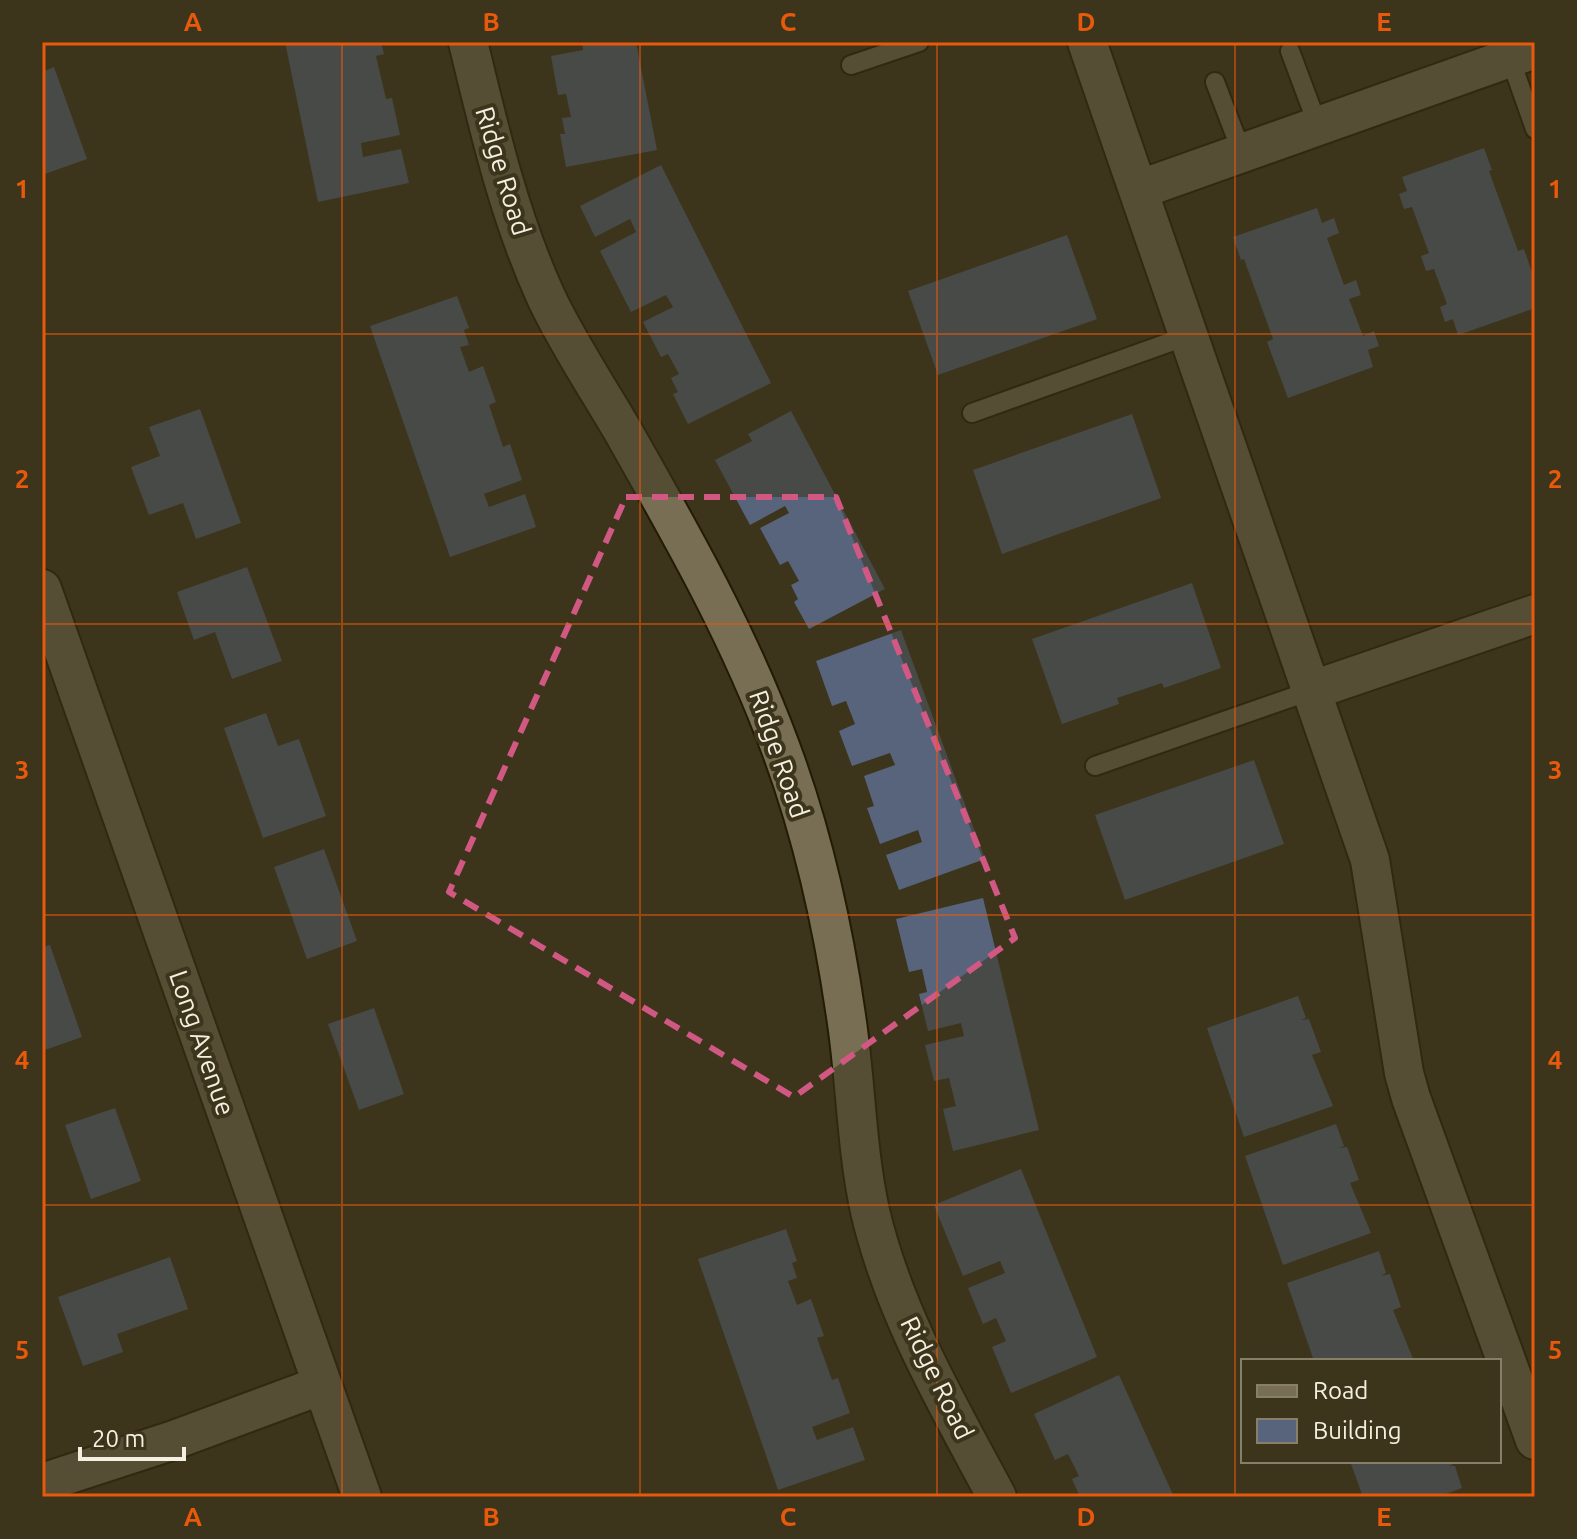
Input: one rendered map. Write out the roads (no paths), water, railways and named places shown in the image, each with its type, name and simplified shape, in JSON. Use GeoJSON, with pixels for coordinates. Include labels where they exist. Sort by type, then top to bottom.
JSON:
{"type":"FeatureCollection","features":[{"type":"Feature","properties":{"kind":"street","name":"Ridge Road"},"geometry":{"type":"LineString","coordinates":[[468,42],[498,167],[547,299],[704,574],[747,662],[783,753],[822,887],[846,1017],[870,1211],[922,1357],[997,1497]]}},
{"type":"Feature","properties":{"kind":"street"},"geometry":{"type":"LineString","coordinates":[[1087,42],[1370,860],[1404,1073],[1411,1098],[1535,1440]]}},
{"type":"Feature","properties":{"kind":"street"},"geometry":{"type":"LineString","coordinates":[[1138,190],[1522,53]]}},
{"type":"Feature","properties":{"kind":"street","name":"Long Avenue"},"geometry":{"type":"LineString","coordinates":[[42,589],[362,1497]]}},
{"type":"Feature","properties":{"kind":"street"},"geometry":{"type":"LineString","coordinates":[[1310,691],[1535,614]]}},
{"type":"Feature","properties":{"kind":"street"},"geometry":{"type":"LineString","coordinates":[[42,1483],[174,1440],[322,1385]]}},
{"type":"Feature","properties":{"kind":"lane"},"geometry":{"type":"LineString","coordinates":[[851,65],[919,42]]}},
{"type":"Feature","properties":{"kind":"lane"},"geometry":{"type":"LineString","coordinates":[[1290,51],[1318,126]]}},
{"type":"Feature","properties":{"kind":"lane"},"geometry":{"type":"LineString","coordinates":[[1522,53],[1535,129]]}},
{"type":"Feature","properties":{"kind":"lane"},"geometry":{"type":"LineString","coordinates":[[1215,82],[1242,153]]}},
{"type":"Feature","properties":{"kind":"lane"},"geometry":{"type":"LineString","coordinates":[[972,413],[1190,335]]}},
{"type":"Feature","properties":{"kind":"lane"},"geometry":{"type":"LineString","coordinates":[[1095,766],[1310,691]]}}]}
